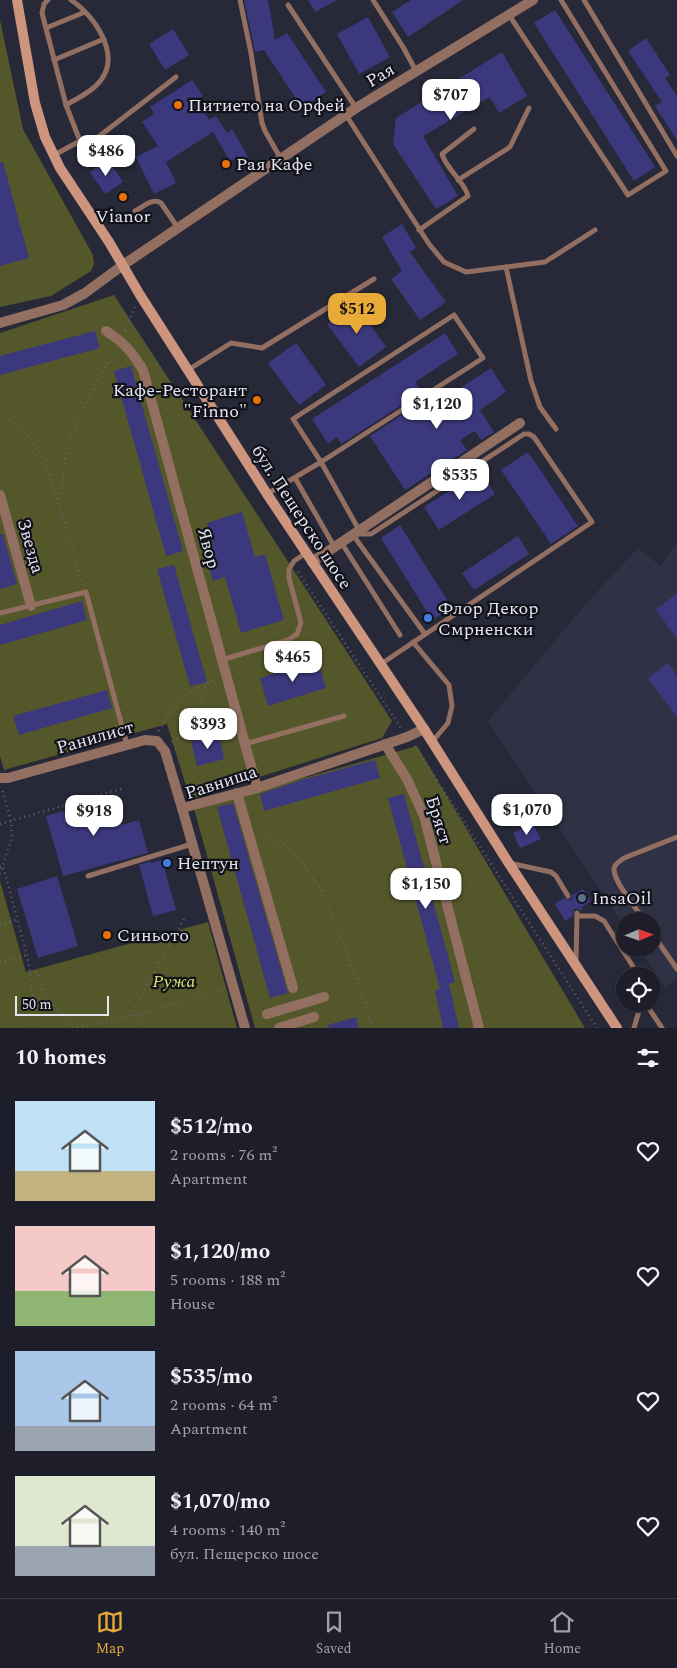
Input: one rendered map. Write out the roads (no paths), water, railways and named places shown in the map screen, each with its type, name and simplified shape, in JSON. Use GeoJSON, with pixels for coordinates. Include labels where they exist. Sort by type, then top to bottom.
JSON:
{"type":"FeatureCollection","features":[{"type":"Feature","properties":{"kind":"main road","name":"бул. Пещерско шосе"},"geometry":{"type":"LineString","coordinates":[[17,0],[34,103],[45,137],[60,168],[105,236],[187,371],[381,664],[617,1028]]}},
{"type":"Feature","properties":{"kind":"street","name":"Рая"},"geometry":{"type":"LineString","coordinates":[[123,266],[356,108],[533,0]]}},
{"type":"Feature","properties":{"kind":"street"},"geometry":{"type":"LineString","coordinates":[[0,323],[63,305],[85,294],[123,266]]}},
{"type":"Feature","properties":{"kind":"street","name":"Явор"},"geometry":{"type":"LineString","coordinates":[[106,331],[121,340],[134,354],[143,370],[257,788]]}},
{"type":"Feature","properties":{"kind":"street"},"geometry":{"type":"LineString","coordinates":[[312,562],[520,423]]}},
{"type":"Feature","properties":{"kind":"street","name":"Звезда"},"geometry":{"type":"LineString","coordinates":[[0,495],[31,606]]}},
{"type":"Feature","properties":{"kind":"street","name":"Равнища"},"geometry":{"type":"LineString","coordinates":[[245,1028],[182,808],[257,788],[424,730]]}},
{"type":"Feature","properties":{"kind":"street","name":"Ранилист"},"geometry":{"type":"LineString","coordinates":[[0,779],[145,740],[157,741],[165,751],[182,808]]}},
{"type":"Feature","properties":{"kind":"street","name":"Бряст"},"geometry":{"type":"LineString","coordinates":[[386,744],[407,780],[424,816],[479,1028]]}},
{"type":"Feature","properties":{"kind":"street"},"geometry":{"type":"LineString","coordinates":[[238,793],[293,988]]}},
{"type":"Feature","properties":{"kind":"street"},"geometry":{"type":"LineString","coordinates":[[267,1014],[324,996]]}},
{"type":"Feature","properties":{"kind":"street"},"geometry":{"type":"LineString","coordinates":[[279,1028],[310,1019],[301,1004]]}},
{"type":"Feature","properties":{"kind":"lane"},"geometry":{"type":"LineString","coordinates":[[48,0],[44,4],[42,13],[66,105],[80,141],[83,144],[93,141],[176,77]]}},
{"type":"Feature","properties":{"kind":"lane"},"geometry":{"type":"LineString","coordinates":[[66,105],[91,90],[101,81],[109,64],[108,50],[104,39],[84,12],[71,0]]}},
{"type":"Feature","properties":{"kind":"lane"},"geometry":{"type":"LineString","coordinates":[[240,0],[262,123],[281,159]]}},
{"type":"Feature","properties":{"kind":"lane"},"geometry":{"type":"LineString","coordinates":[[373,0],[403,47],[416,72]]}},
{"type":"Feature","properties":{"kind":"lane"},"geometry":{"type":"LineString","coordinates":[[509,15],[628,195],[666,171],[561,0]]}},
{"type":"Feature","properties":{"kind":"lane"},"geometry":{"type":"LineString","coordinates":[[584,0],[677,156]]}},
{"type":"Feature","properties":{"kind":"lane"},"geometry":{"type":"LineString","coordinates":[[288,5],[356,108]]}},
{"type":"Feature","properties":{"kind":"lane"},"geometry":{"type":"LineString","coordinates":[[46,28],[84,12]]}},
{"type":"Feature","properties":{"kind":"lane"},"geometry":{"type":"LineString","coordinates":[[54,60],[104,39]]}},
{"type":"Feature","properties":{"kind":"lane"},"geometry":{"type":"LineString","coordinates":[[458,180],[510,147],[529,108]]}},
{"type":"Feature","properties":{"kind":"lane"},"geometry":{"type":"LineString","coordinates":[[346,115],[428,244],[444,262],[466,272],[545,262],[594,230]]}},
{"type":"Feature","properties":{"kind":"lane"},"geometry":{"type":"LineString","coordinates":[[420,230],[468,196],[467,191],[443,159],[442,154],[474,129]]}},
{"type":"Feature","properties":{"kind":"lane"},"geometry":{"type":"LineString","coordinates":[[54,156],[80,141]]}},
{"type":"Feature","properties":{"kind":"lane"},"geometry":{"type":"LineString","coordinates":[[135,211],[153,200],[157,200],[179,228]]}},
{"type":"Feature","properties":{"kind":"lane"},"geometry":{"type":"LineString","coordinates":[[506,267],[530,381],[540,407],[556,429]]}},
{"type":"Feature","properties":{"kind":"lane"},"geometry":{"type":"LineString","coordinates":[[187,371],[231,343],[262,348],[374,279]]}},
{"type":"Feature","properties":{"kind":"lane"},"geometry":{"type":"LineString","coordinates":[[267,494],[321,462],[483,358],[454,315],[293,419],[321,462],[356,532],[425,634]]}},
{"type":"Feature","properties":{"kind":"lane"},"geometry":{"type":"LineString","coordinates":[[356,532],[371,534],[524,434],[534,437],[592,522],[381,664]]}},
{"type":"Feature","properties":{"kind":"lane"},"geometry":{"type":"LineString","coordinates":[[295,478],[400,635]]}},
{"type":"Feature","properties":{"kind":"lane"},"geometry":{"type":"LineString","coordinates":[[222,660],[288,640],[297,634],[301,623],[289,578],[289,569],[292,564],[306,553]]}},
{"type":"Feature","properties":{"kind":"lane"},"geometry":{"type":"LineString","coordinates":[[0,613],[86,592],[127,745]]}},
{"type":"Feature","properties":{"kind":"lane"},"geometry":{"type":"LineString","coordinates":[[413,642],[449,685],[452,706],[448,723],[432,743]]}},
{"type":"Feature","properties":{"kind":"lane"},"geometry":{"type":"LineString","coordinates":[[245,744],[344,716]]}},
{"type":"Feature","properties":{"kind":"lane"},"geometry":{"type":"LineString","coordinates":[[639,912],[616,879],[614,870],[617,862],[677,837]]}},
{"type":"Feature","properties":{"kind":"lane"},"geometry":{"type":"LineString","coordinates":[[88,876],[192,844]]}},
{"type":"Feature","properties":{"kind":"lane"},"geometry":{"type":"LineString","coordinates":[[508,862],[551,872],[556,876],[568,896]]}},
{"type":"Feature","properties":{"kind":"lane"},"geometry":{"type":"LineString","coordinates":[[576,965],[577,915],[595,916],[604,921],[633,967]]}},
{"type":"Feature","properties":{"kind":"lane"},"geometry":{"type":"LineString","coordinates":[[661,946],[677,969]]}},
{"type":"Feature","properties":{"kind":"lane"},"geometry":{"type":"LineString","coordinates":[[634,1028],[639,1012]]}},
{"type":"Feature","properties":{"kind":"lane"},"geometry":{"type":"LineString","coordinates":[[651,1012],[662,1028]]}},
{"type":"Feature","properties":{"kind":"place","name":"Питието на Орфей"},"geometry":{"type":"Point","coordinates":[178,105]}},
{"type":"Feature","properties":{"kind":"place","name":"Рая Кафе"},"geometry":{"type":"Point","coordinates":[226,164]}},
{"type":"Feature","properties":{"kind":"place","name":"Vianor"},"geometry":{"type":"Point","coordinates":[123,197]}},
{"type":"Feature","properties":{"kind":"place","name":"Кафе-Ресторант \"Finno\""},"geometry":{"type":"Point","coordinates":[257,400]}},
{"type":"Feature","properties":{"kind":"place","name":"Флор Декор Смрненски"},"geometry":{"type":"Point","coordinates":[428,618]}},
{"type":"Feature","properties":{"kind":"place","name":"Нептун"},"geometry":{"type":"Point","coordinates":[167,863]}},
{"type":"Feature","properties":{"kind":"place","name":"InsaOil"},"geometry":{"type":"Point","coordinates":[582,898]}},
{"type":"Feature","properties":{"kind":"place","name":"Синьото"},"geometry":{"type":"Point","coordinates":[107,935]}},
{"type":"Feature","properties":{"kind":"park label","name":"Ружа"},"geometry":{"type":"Point","coordinates":[174,981]}}]}
